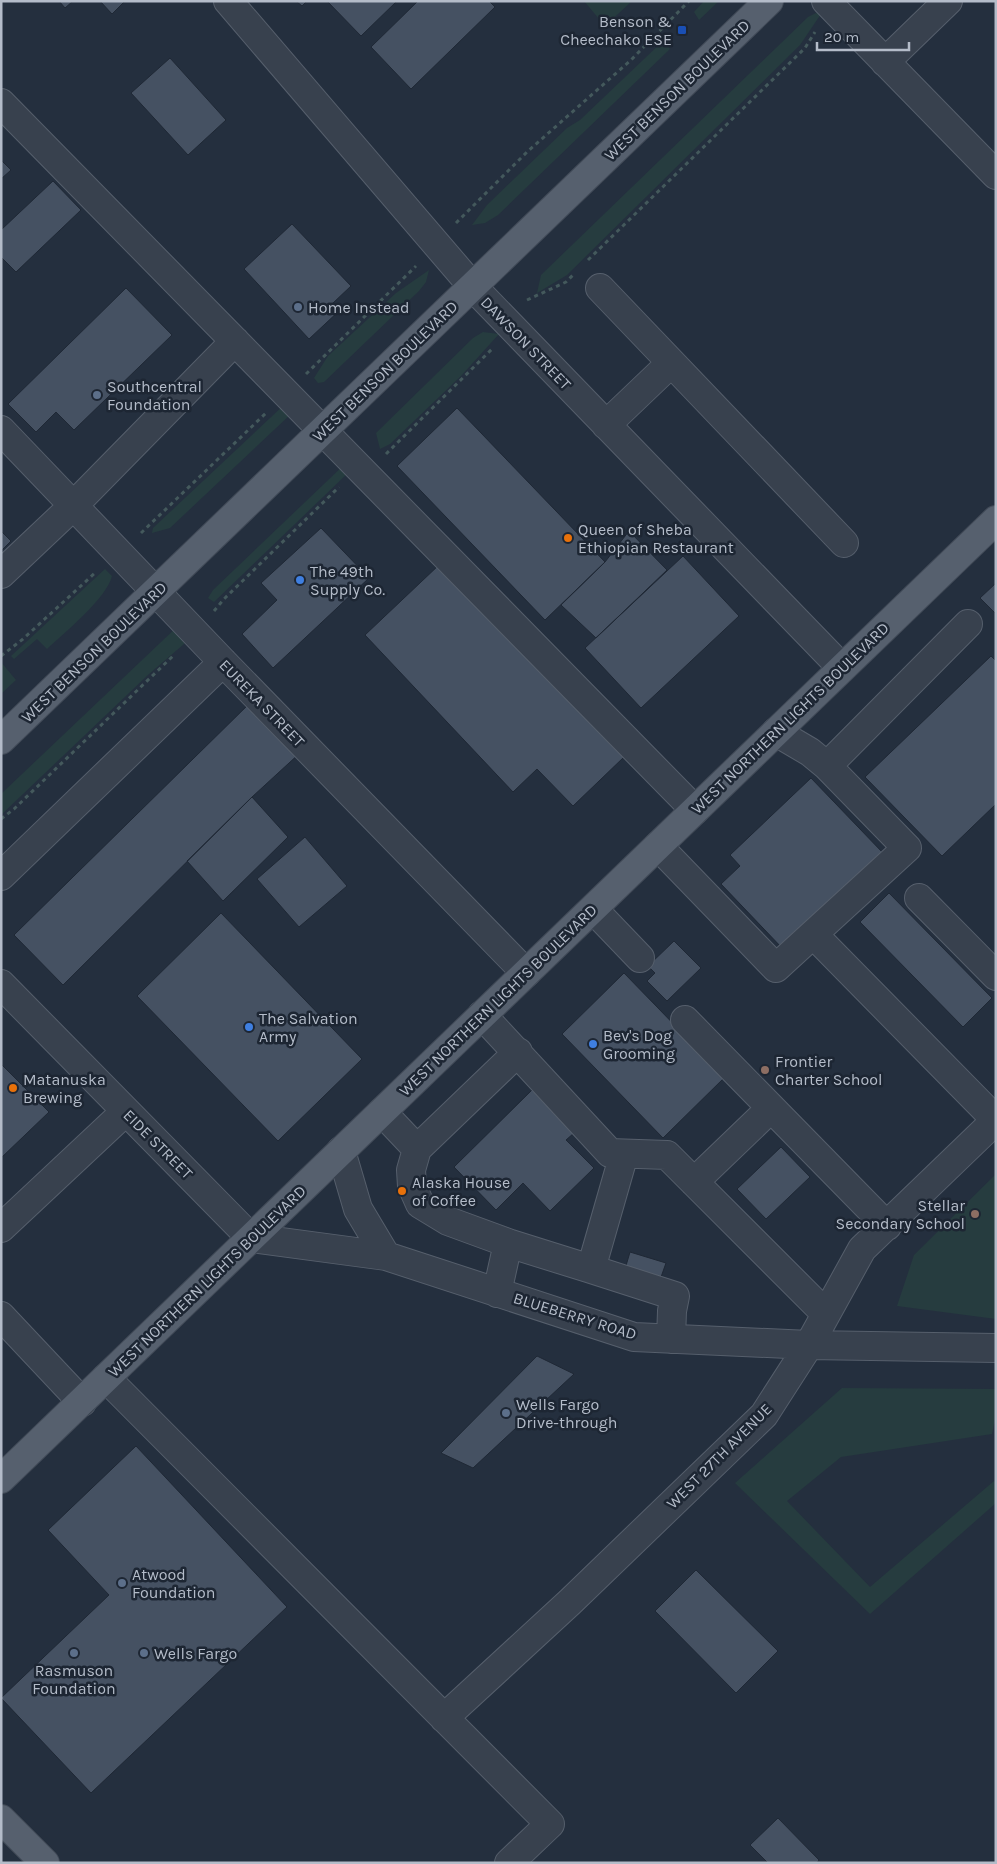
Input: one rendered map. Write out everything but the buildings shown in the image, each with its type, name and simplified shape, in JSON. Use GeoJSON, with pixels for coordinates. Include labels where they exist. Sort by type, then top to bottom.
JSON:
{"type":"FeatureCollection","features":[{"type":"Feature","properties":{"kind":"main road","name":"WEST BENSON BOULEVARD"},"geometry":{"type":"LineString","coordinates":[[1,740],[769,1]]}},
{"type":"Feature","properties":{"kind":"main road","name":"WEST NORTHERN LIGHTS BOULEVARD"},"geometry":{"type":"LineString","coordinates":[[1,1480],[996,520]]}},
{"type":"Feature","properties":{"kind":"main road"},"geometry":{"type":"LineString","coordinates":[[1,1819],[45,1863]]}},
{"type":"Feature","properties":{"kind":"street","name":"DAWSON STREET"},"geometry":{"type":"LineString","coordinates":[[228,1],[473,287],[842,668]]}},
{"type":"Feature","properties":{"kind":"street"},"geometry":{"type":"LineString","coordinates":[[885,62],[948,1]]}},
{"type":"Feature","properties":{"kind":"street"},"geometry":{"type":"LineString","coordinates":[[827,3],[996,175]]}},
{"type":"Feature","properties":{"kind":"street"},"geometry":{"type":"LineString","coordinates":[[1,103],[695,810]]}},
{"type":"Feature","properties":{"kind":"street"},"geometry":{"type":"LineString","coordinates":[[600,288],[844,544]]}},
{"type":"Feature","properties":{"kind":"street"},"geometry":{"type":"LineString","coordinates":[[1,574],[73,506],[235,341]]}},
{"type":"Feature","properties":{"kind":"street"},"geometry":{"type":"LineString","coordinates":[[606,425],[671,363]]}},
{"type":"Feature","properties":{"kind":"street","name":"EUREKA STREET"},"geometry":{"type":"LineString","coordinates":[[1,430],[223,662],[526,973]]}},
{"type":"Feature","properties":{"kind":"street"},"geometry":{"type":"LineString","coordinates":[[827,766],[968,624]]}},
{"type":"Feature","properties":{"kind":"street"},"geometry":{"type":"LineString","coordinates":[[1,876],[223,662]]}},
{"type":"Feature","properties":{"kind":"street"},"geometry":{"type":"LineString","coordinates":[[658,846],[776,968],[907,848],[827,766],[810,752],[776,732]]}},
{"type":"Feature","properties":{"kind":"street"},"geometry":{"type":"LineString","coordinates":[[919,898],[996,976]]}},
{"type":"Feature","properties":{"kind":"street"},"geometry":{"type":"LineString","coordinates":[[593,909],[640,958]]}},
{"type":"Feature","properties":{"kind":"street"},"geometry":{"type":"LineString","coordinates":[[814,935],[996,1120]]}},
{"type":"Feature","properties":{"kind":"street","name":"EIDE STREET"},"geometry":{"type":"LineString","coordinates":[[1,984],[251,1238]]}},
{"type":"Feature","properties":{"kind":"street"},"geometry":{"type":"LineString","coordinates":[[482,1015],[610,1153],[667,1155],[826,1314]]}},
{"type":"Feature","properties":{"kind":"street"},"geometry":{"type":"LineString","coordinates":[[685,1020],[887,1226]]}},
{"type":"Feature","properties":{"kind":"street"},"geometry":{"type":"LineString","coordinates":[[518,1052],[418,1149],[411,1170],[412,1186],[420,1204],[448,1221],[508,1243],[675,1296],[672,1311],[671,1339]]}},
{"type":"Feature","properties":{"kind":"street"},"geometry":{"type":"LineString","coordinates":[[694,1182],[771,1108]]}},
{"type":"Feature","properties":{"kind":"street"},"geometry":{"type":"LineString","coordinates":[[1,1228],[126,1111]]}},
{"type":"Feature","properties":{"kind":"street"},"geometry":{"type":"LineString","coordinates":[[382,1112],[418,1149]]}},
{"type":"Feature","properties":{"kind":"street","name":"WEST 27TH AVENUE"},"geometry":{"type":"LineString","coordinates":[[444,1718],[570,1602],[764,1415],[809,1345],[862,1249],[996,1120]]}},
{"type":"Feature","properties":{"kind":"street"},"geometry":{"type":"LineString","coordinates":[[341,1151],[358,1209],[386,1256]]}},
{"type":"Feature","properties":{"kind":"street"},"geometry":{"type":"LineString","coordinates":[[591,1269],[624,1154]]}},
{"type":"Feature","properties":{"kind":"street","name":"BLUEBERRY ROAD"},"geometry":{"type":"LineString","coordinates":[[251,1238],[386,1256],[634,1337],[809,1345],[996,1348]]}},
{"type":"Feature","properties":{"kind":"street"},"geometry":{"type":"LineString","coordinates":[[497,1292],[508,1243]]}},
{"type":"Feature","properties":{"kind":"street"},"geometry":{"type":"LineString","coordinates":[[1,1316],[82,1402]]}},
{"type":"Feature","properties":{"kind":"street"},"geometry":{"type":"LineString","coordinates":[[106,1378],[550,1824],[509,1863]]}},
{"type":"Feature","properties":{"kind":"path"},"geometry":{"type":"LineString","coordinates":[[1,656],[23,639],[118,552],[149,527],[415,268],[464,214],[527,152],[631,60],[689,1]]}},
{"type":"Feature","properties":{"kind":"path"},"geometry":{"type":"LineString","coordinates":[[586,262],[805,48],[824,17],[827,3]]}},
{"type":"Feature","properties":{"kind":"path"},"geometry":{"type":"LineString","coordinates":[[1,819],[14,809],[196,634],[224,599],[350,477],[356,464],[385,455],[501,340],[506,321],[528,300],[566,282],[580,268]]}},
{"type":"Feature","properties":{"kind":"green space"},"geometry":{"type":"Polygon","coordinates":[[[584,1],[632,1],[605,26],[584,1]]]}},
{"type":"Feature","properties":{"kind":"green space"},"geometry":{"type":"Polygon","coordinates":[[[704,1],[719,1],[699,20],[694,12],[704,1]]]}},
{"type":"Feature","properties":{"kind":"green space"},"geometry":{"type":"Polygon","coordinates":[[[816,13],[821,14],[800,45],[567,275],[537,293],[541,275],[808,17],[816,13]]]}},
{"type":"Feature","properties":{"kind":"green space"},"geometry":{"type":"Polygon","coordinates":[[[664,40],[670,49],[498,215],[485,223],[472,225],[487,205],[567,128],[580,120],[664,40]]]}},
{"type":"Feature","properties":{"kind":"green space"},"geometry":{"type":"Polygon","coordinates":[[[429,270],[426,282],[419,291],[324,382],[318,383],[314,378],[328,356],[396,293],[429,270]]]}},
{"type":"Feature","properties":{"kind":"green space"},"geometry":{"type":"Polygon","coordinates":[[[483,332],[499,334],[461,376],[390,444],[380,449],[376,433],[473,338],[483,332]]]}},
{"type":"Feature","properties":{"kind":"green space"},"geometry":{"type":"Polygon","coordinates":[[[285,404],[291,414],[170,528],[152,533],[153,528],[285,404]]]}},
{"type":"Feature","properties":{"kind":"green space"},"geometry":{"type":"Polygon","coordinates":[[[347,462],[349,472],[214,602],[208,598],[213,590],[347,462]]]}},
{"type":"Feature","properties":{"kind":"green space"},"geometry":{"type":"Polygon","coordinates":[[[105,569],[112,576],[108,585],[94,605],[74,625],[47,649],[37,639],[14,659],[11,656],[105,569]]]}},
{"type":"Feature","properties":{"kind":"green space"},"geometry":{"type":"Polygon","coordinates":[[[180,624],[191,638],[149,674],[1,815],[1,794],[180,624]]]}},
{"type":"Feature","properties":{"kind":"green space"},"geometry":{"type":"Polygon","coordinates":[[[1,662],[16,680],[1,694],[1,662]]]}},
{"type":"Feature","properties":{"kind":"green space","name":"Stellar Secondary School"},"geometry":{"type":"Polygon","coordinates":[[[996,1174],[996,1319],[897,1306],[914,1255],[996,1174]]]}},
{"type":"Feature","properties":{"kind":"green space"},"geometry":{"type":"Polygon","coordinates":[[[842,1388],[996,1389],[996,1415],[992,1434],[841,1457],[787,1501],[870,1587],[994,1481],[996,1483],[996,1503],[870,1614],[735,1483],[842,1388]]]}},
{"type":"Feature","properties":{"kind":"place","name":"Benson & Cheechako ESE"},"geometry":{"type":"Point","coordinates":[682,30]}},
{"type":"Feature","properties":{"kind":"place","name":"Home Instead"},"geometry":{"type":"Point","coordinates":[298,307]}},
{"type":"Feature","properties":{"kind":"place","name":"Southcentral Foundation"},"geometry":{"type":"Point","coordinates":[97,395]}},
{"type":"Feature","properties":{"kind":"place","name":"Queen of Sheba Ethiopian Restaurant"},"geometry":{"type":"Point","coordinates":[568,538]}},
{"type":"Feature","properties":{"kind":"place","name":"The 49th Supply Co."},"geometry":{"type":"Point","coordinates":[300,580]}},
{"type":"Feature","properties":{"kind":"place","name":"The Salvation Army"},"geometry":{"type":"Point","coordinates":[249,1027]}},
{"type":"Feature","properties":{"kind":"place","name":"Bev's Dog Grooming"},"geometry":{"type":"Point","coordinates":[593,1044]}},
{"type":"Feature","properties":{"kind":"place","name":"Frontier Charter School"},"geometry":{"type":"Point","coordinates":[765,1070]}},
{"type":"Feature","properties":{"kind":"place","name":"Matanuska Brewing"},"geometry":{"type":"Point","coordinates":[13,1088]}},
{"type":"Feature","properties":{"kind":"place","name":"Alaska House of Coffee"},"geometry":{"type":"Point","coordinates":[402,1191]}},
{"type":"Feature","properties":{"kind":"place","name":"Stellar Secondary School"},"geometry":{"type":"Point","coordinates":[975,1214]}},
{"type":"Feature","properties":{"kind":"place","name":"Wells Fargo Drive-through"},"geometry":{"type":"Point","coordinates":[506,1413]}},
{"type":"Feature","properties":{"kind":"place","name":"Atwood Foundation"},"geometry":{"type":"Point","coordinates":[122,1583]}},
{"type":"Feature","properties":{"kind":"place","name":"Rasmuson Foundation"},"geometry":{"type":"Point","coordinates":[74,1653]}},
{"type":"Feature","properties":{"kind":"place","name":"Wells Fargo"},"geometry":{"type":"Point","coordinates":[144,1653]}}]}
